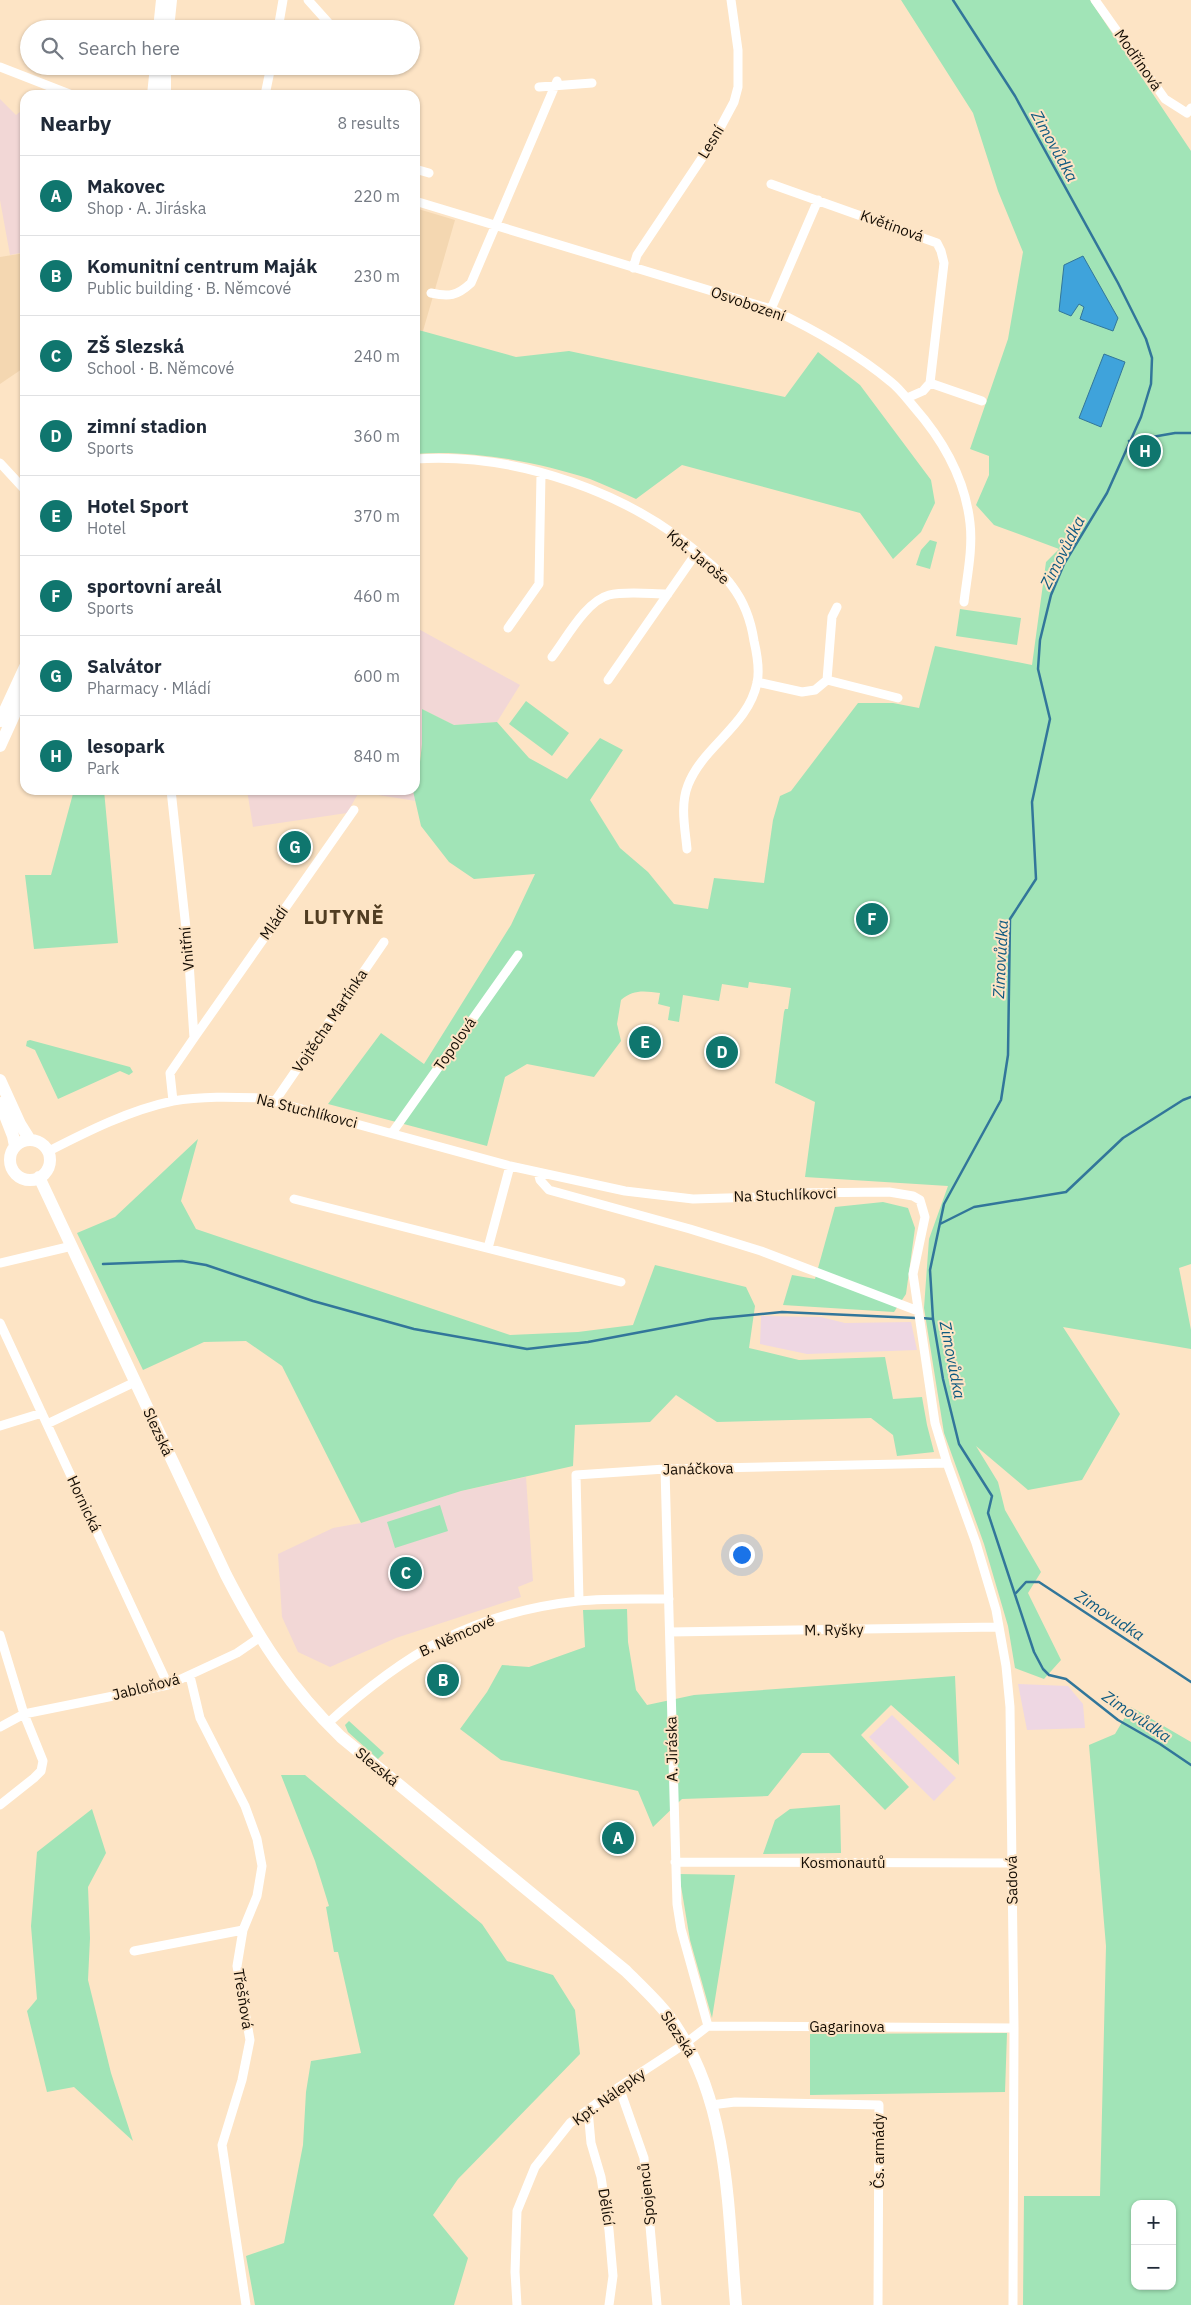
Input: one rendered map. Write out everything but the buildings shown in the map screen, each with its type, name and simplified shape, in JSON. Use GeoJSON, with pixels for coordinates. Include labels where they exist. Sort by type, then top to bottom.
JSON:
{"type":"FeatureCollection","features":[{"type":"Feature","properties":{"kind":"street"},"geometry":{"type":"LineString","coordinates":[[160,20],[162,0]]}},
{"type":"Feature","properties":{"kind":"street"},"geometry":{"type":"LineString","coordinates":[[169,20],[171,0]]}},
{"type":"Feature","properties":{"kind":"street"},"geometry":{"type":"LineString","coordinates":[[280,20],[283,0]]}},
{"type":"Feature","properties":{"kind":"street"},"geometry":{"type":"LineString","coordinates":[[308,0],[326,20]]}},
{"type":"Feature","properties":{"kind":"street","name":"Lesní"},"geometry":{"type":"LineString","coordinates":[[633,268],[637,255],[712,144],[734,102],[738,87],[738,56],[731,0]]}},
{"type":"Feature","properties":{"kind":"street","name":"Modřínová"},"geometry":{"type":"LineString","coordinates":[[1095,0],[1165,98],[1189,111]]}},
{"type":"Feature","properties":{"kind":"street"},"geometry":{"type":"LineString","coordinates":[[0,67],[20,75]]}},
{"type":"Feature","properties":{"kind":"street"},"geometry":{"type":"LineString","coordinates":[[21,75],[59,90]]}},
{"type":"Feature","properties":{"kind":"street"},"geometry":{"type":"LineString","coordinates":[[154,90],[155,75]]}},
{"type":"Feature","properties":{"kind":"street"},"geometry":{"type":"LineString","coordinates":[[165,75],[165,90]]}},
{"type":"Feature","properties":{"kind":"street"},"geometry":{"type":"LineString","coordinates":[[266,90],[269,75]]}},
{"type":"Feature","properties":{"kind":"street"},"geometry":{"type":"LineString","coordinates":[[431,293],[448,297],[460,294],[470,283],[556,83]]}},
{"type":"Feature","properties":{"kind":"street"},"geometry":{"type":"LineString","coordinates":[[539,87],[556,83],[592,83]]}},
{"type":"Feature","properties":{"kind":"street"},"geometry":{"type":"LineString","coordinates":[[420,170],[429,173]]}},
{"type":"Feature","properties":{"kind":"street","name":"Květinová"},"geometry":{"type":"LineString","coordinates":[[771,184],[936,243],[941,251],[944,263],[930,383]]}},
{"type":"Feature","properties":{"kind":"street"},"geometry":{"type":"LineString","coordinates":[[771,309],[818,200]]}},
{"type":"Feature","properties":{"kind":"street","name":"Osvobození"},"geometry":{"type":"LineString","coordinates":[[420,204],[771,309],[815,330],[892,382],[934,430],[949,454],[967,505],[971,536],[964,602]]}},
{"type":"Feature","properties":{"kind":"street"},"geometry":{"type":"LineString","coordinates":[[907,398],[923,390],[930,383],[982,401]]}},
{"type":"Feature","properties":{"kind":"street","name":"Kpt. Jaroše"},"geometry":{"type":"LineString","coordinates":[[420,459],[469,461],[508,466],[562,479],[616,500],[675,534],[732,584],[751,621],[756,654],[757,682],[746,710],[696,768],[688,786],[684,802],[688,849]]}},
{"type":"Feature","properties":{"kind":"street"},"geometry":{"type":"LineString","coordinates":[[0,462],[20,484]]}},
{"type":"Feature","properties":{"kind":"street"},"geometry":{"type":"LineString","coordinates":[[508,628],[539,584],[541,474]]}},
{"type":"Feature","properties":{"kind":"street"},"geometry":{"type":"LineString","coordinates":[[608,680],[697,552]]}},
{"type":"Feature","properties":{"kind":"street"},"geometry":{"type":"LineString","coordinates":[[552,657],[586,611],[599,599],[611,594],[668,594]]}},
{"type":"Feature","properties":{"kind":"street"},"geometry":{"type":"LineString","coordinates":[[757,682],[802,692],[815,690],[827,680],[832,618],[837,607]]}},
{"type":"Feature","properties":{"kind":"street"},"geometry":{"type":"LineString","coordinates":[[0,721],[20,678]]}},
{"type":"Feature","properties":{"kind":"street"},"geometry":{"type":"LineString","coordinates":[[827,680],[898,698]]}},
{"type":"Feature","properties":{"kind":"street"},"geometry":{"type":"LineString","coordinates":[[0,746],[20,702]]}},
{"type":"Feature","properties":{"kind":"street","name":"Vnitřní"},"geometry":{"type":"LineString","coordinates":[[172,795],[188,947],[194,1038]]}},
{"type":"Feature","properties":{"kind":"street","name":"Mládí"},"geometry":{"type":"LineString","coordinates":[[194,1038],[354,810]]}},
{"type":"Feature","properties":{"kind":"street","name":"Vojtěcha Martínka"},"geometry":{"type":"LineString","coordinates":[[275,1101],[384,942]]}},
{"type":"Feature","properties":{"kind":"street","name":"Topolová"},"geometry":{"type":"LineString","coordinates":[[392,1133],[518,955]]}},
{"type":"Feature","properties":{"kind":"street"},"geometry":{"type":"LineString","coordinates":[[174,1101],[170,1072],[194,1038]]}},
{"type":"Feature","properties":{"kind":"street"},"geometry":{"type":"LineString","coordinates":[[0,1080],[20,1124],[30,1140]]}},
{"type":"Feature","properties":{"kind":"street","name":"Na Stuchlíkovci"},"geometry":{"type":"LineString","coordinates":[[49,1151],[141,1110],[174,1101],[232,1097],[275,1101],[510,1166],[625,1191],[693,1198],[760,1197],[795,1193],[889,1192],[913,1196],[920,1200],[925,1217],[913,1274],[935,1423],[947,1463]]}},
{"type":"Feature","properties":{"kind":"street"},"geometry":{"type":"LineString","coordinates":[[0,1103],[14,1136],[15,1146],[6,1170],[27,1179],[39,1178],[48,1169],[50,1163],[49,1151],[42,1143],[30,1140],[15,1146]]}},
{"type":"Feature","properties":{"kind":"street"},"geometry":{"type":"LineString","coordinates":[[488,1248],[510,1166]]}},
{"type":"Feature","properties":{"kind":"street"},"geometry":{"type":"LineString","coordinates":[[538,1172],[540,1180],[549,1190],[690,1229],[761,1251],[918,1311]]}},
{"type":"Feature","properties":{"kind":"street","name":"Slezská"},"geometry":{"type":"LineString","coordinates":[[39,1178],[223,1569],[259,1638],[295,1688],[327,1724],[385,1774],[626,1971],[664,2011],[686,2043],[697,2064],[712,2105],[722,2158],[736,2305]]}},
{"type":"Feature","properties":{"kind":"street"},"geometry":{"type":"LineString","coordinates":[[294,1199],[621,1282]]}},
{"type":"Feature","properties":{"kind":"street"},"geometry":{"type":"LineString","coordinates":[[0,1263],[72,1246]]}},
{"type":"Feature","properties":{"kind":"street","name":"Hornická"},"geometry":{"type":"LineString","coordinates":[[0,1323],[168,1685]]}},
{"type":"Feature","properties":{"kind":"street"},"geometry":{"type":"LineString","coordinates":[[47,1424],[135,1382]]}},
{"type":"Feature","properties":{"kind":"street"},"geometry":{"type":"LineString","coordinates":[[0,1426],[42,1413]]}},
{"type":"Feature","properties":{"kind":"street","name":"Janáčkova"},"geometry":{"type":"LineString","coordinates":[[579,1601],[576,1475],[665,1469],[947,1463]]}},
{"type":"Feature","properties":{"kind":"street","name":"Sadová"},"geometry":{"type":"LineString","coordinates":[[947,1463],[976,1543],[999,1627],[1006,1666],[1011,1728],[1014,2028],[1013,2305]]}},
{"type":"Feature","properties":{"kind":"street","name":"A. Jiráska"},"geometry":{"type":"LineString","coordinates":[[665,1469],[677,1904],[681,1929],[708,2026]]}},
{"type":"Feature","properties":{"kind":"street","name":"B. Němcové"},"geometry":{"type":"LineString","coordinates":[[327,1724],[370,1686],[407,1660],[433,1644],[486,1620],[536,1608],[579,1601],[669,1599]]}},
{"type":"Feature","properties":{"kind":"street","name":"M. Ryšky"},"geometry":{"type":"LineString","coordinates":[[670,1632],[999,1627]]}},
{"type":"Feature","properties":{"kind":"street"},"geometry":{"type":"LineString","coordinates":[[0,1634],[24,1714],[43,1761],[41,1770],[34,1778],[0,1805]]}},
{"type":"Feature","properties":{"kind":"street","name":"Jabloňová"},"geometry":{"type":"LineString","coordinates":[[0,1727],[24,1714],[168,1685],[237,1653],[259,1638]]}},
{"type":"Feature","properties":{"kind":"street","name":"Třešňová"},"geometry":{"type":"LineString","coordinates":[[190,1676],[200,1718],[219,1760],[245,1806],[257,1839],[262,1866],[257,1896],[243,1930],[236,1966],[250,2040],[242,2080],[222,2145],[246,2305]]}},
{"type":"Feature","properties":{"kind":"street","name":"Kosmonautů"},"geometry":{"type":"LineString","coordinates":[[675,1862],[1012,1863]]}},
{"type":"Feature","properties":{"kind":"street"},"geometry":{"type":"LineString","coordinates":[[134,1951],[243,1930]]}},
{"type":"Feature","properties":{"kind":"street"},"geometry":{"type":"LineString","coordinates":[[686,2043],[708,2026]]}},
{"type":"Feature","properties":{"kind":"street","name":"Gagarinova"},"geometry":{"type":"LineString","coordinates":[[708,2026],[1014,2028]]}},
{"type":"Feature","properties":{"kind":"street","name":"Kpt. Nálepky"},"geometry":{"type":"LineString","coordinates":[[517,2305],[515,2272],[517,2211],[535,2167],[570,2123],[619,2087],[686,2043]]}},
{"type":"Feature","properties":{"kind":"street","name":"Spojenců"},"geometry":{"type":"LineString","coordinates":[[619,2087],[644,2158],[657,2305]]}},
{"type":"Feature","properties":{"kind":"street","name":"Čs. armády"},"geometry":{"type":"LineString","coordinates":[[712,2105],[735,2102],[879,2104],[878,2305]]}},
{"type":"Feature","properties":{"kind":"street","name":"Dělící"},"geometry":{"type":"LineString","coordinates":[[588,2110],[591,2143],[601,2177],[610,2230],[613,2276],[609,2305]]}},
{"type":"Feature","properties":{"kind":"shaded area"},"geometry":{"type":"Polygon","coordinates":[[[0,99],[16,115],[20,112],[20,253],[10,255],[0,200],[0,99]]]}},
{"type":"Feature","properties":{"kind":"shaded area"},"geometry":{"type":"Polygon","coordinates":[[[420,210],[455,220],[423,331],[420,330],[420,210]]]}},
{"type":"Feature","properties":{"kind":"shaded area"},"geometry":{"type":"Polygon","coordinates":[[[20,254],[20,370],[0,384],[0,257],[20,254]]]}},
{"type":"Feature","properties":{"kind":"shaded area"},"geometry":{"type":"Polygon","coordinates":[[[420,630],[520,685],[497,722],[454,725],[422,709],[420,756],[420,630]]]}},
{"type":"Feature","properties":{"kind":"shaded area"},"geometry":{"type":"Polygon","coordinates":[[[248,795],[357,795],[347,813],[253,827],[248,795]]]}},
{"type":"Feature","properties":{"kind":"shaded area"},"geometry":{"type":"Polygon","coordinates":[[[378,795],[415,795],[416,801],[378,795]]]}},
{"type":"Feature","properties":{"kind":"shaded area"},"geometry":{"type":"Polygon","coordinates":[[[761,1316],[821,1317],[845,1323],[911,1322],[917,1350],[807,1354],[760,1344],[761,1316]]]}},
{"type":"Feature","properties":{"kind":"shaded area"},"geometry":{"type":"Polygon","coordinates":[[[526,1477],[533,1581],[518,1587],[521,1597],[396,1638],[330,1667],[298,1652],[282,1617],[278,1554],[333,1528],[361,1523],[461,1491],[526,1477]]]}},
{"type":"Feature","properties":{"kind":"shaded area"},"geometry":{"type":"Polygon","coordinates":[[[1018,1684],[1068,1686],[1083,1704],[1085,1728],[1027,1730],[1018,1684]]]}},
{"type":"Feature","properties":{"kind":"shaded area"},"geometry":{"type":"Polygon","coordinates":[[[892,1715],[956,1778],[934,1801],[869,1737],[892,1715]]]}},
{"type":"Feature","properties":{"kind":"green space"},"geometry":{"type":"Polygon","coordinates":[[[901,0],[1090,0],[1191,151],[1191,1264],[1179,1268],[1191,1330],[1191,1349],[1063,1327],[1120,1414],[1082,1480],[1028,1490],[976,1446],[998,1482],[1005,1510],[1041,1572],[1028,1593],[1061,1660],[1044,1679],[1015,1668],[1008,1626],[984,1544],[944,1433],[924,1308],[929,1239],[948,1186],[805,1177],[815,1102],[775,1083],[784,1012],[785,1009],[788,1009],[791,988],[749,982],[748,988],[722,984],[719,1001],[683,995],[679,1022],[668,1020],[670,1007],[658,1004],[660,993],[644,991],[626,996],[621,1000],[617,1024],[621,1041],[594,1077],[527,1064],[505,1077],[487,1146],[328,1104],[381,1033],[424,1064],[511,925],[535,874],[474,879],[449,862],[421,826],[414,795],[420,795],[422,709],[454,725],[497,722],[529,758],[567,779],[600,738],[623,750],[590,800],[620,848],[648,872],[674,904],[708,909],[714,878],[764,883],[773,820],[780,796],[791,791],[858,703],[893,703],[919,708],[935,646],[1032,665],[1046,562],[1059,549],[994,525],[976,505],[989,475],[989,456],[970,449],[1008,339],[1023,252],[998,191],[973,113],[901,0]]]}},
{"type":"Feature","properties":{"kind":"green space"},"geometry":{"type":"Polygon","coordinates":[[[420,330],[516,357],[569,351],[785,397],[818,352],[860,385],[931,480],[935,503],[921,532],[893,559],[860,513],[682,465],[636,499],[590,479],[548,467],[480,455],[420,454],[420,330]]]}},
{"type":"Feature","properties":{"kind":"green space"},"geometry":{"type":"Polygon","coordinates":[[[930,540],[937,542],[930,569],[916,565],[921,550],[930,540]]]}},
{"type":"Feature","properties":{"kind":"green space"},"geometry":{"type":"Polygon","coordinates":[[[960,609],[1021,618],[1017,645],[956,636],[960,609]]]}},
{"type":"Feature","properties":{"kind":"green space"},"geometry":{"type":"Polygon","coordinates":[[[526,701],[569,733],[552,756],[509,724],[526,701]]]}},
{"type":"Feature","properties":{"kind":"green space"},"geometry":{"type":"Polygon","coordinates":[[[73,795],[104,795],[118,943],[34,949],[25,875],[51,875],[73,795]]]}},
{"type":"Feature","properties":{"kind":"green space"},"geometry":{"type":"Polygon","coordinates":[[[30,1040],[130,1067],[133,1072],[129,1075],[120,1071],[58,1099],[35,1050],[26,1046],[27,1041],[30,1040]]]}},
{"type":"Feature","properties":{"kind":"green space"},"geometry":{"type":"Polygon","coordinates":[[[198,1139],[181,1201],[196,1229],[510,1335],[578,1332],[633,1325],[655,1265],[746,1287],[755,1306],[749,1348],[799,1360],[885,1357],[893,1399],[922,1397],[934,1452],[897,1456],[893,1435],[871,1418],[717,1422],[676,1395],[650,1422],[575,1425],[573,1466],[461,1491],[361,1523],[282,1366],[246,1341],[204,1342],[143,1370],[77,1233],[115,1217],[198,1139]]]}},
{"type":"Feature","properties":{"kind":"green space"},"geometry":{"type":"Polygon","coordinates":[[[883,1202],[908,1208],[915,1228],[906,1294],[894,1312],[783,1305],[792,1275],[815,1279],[835,1207],[883,1202]]]}},
{"type":"Feature","properties":{"kind":"green space"},"geometry":{"type":"Polygon","coordinates":[[[440,1505],[448,1531],[395,1548],[387,1522],[440,1505]]]}},
{"type":"Feature","properties":{"kind":"green space"},"geometry":{"type":"Polygon","coordinates":[[[627,1609],[628,1642],[636,1690],[647,1705],[694,1695],[955,1676],[959,1765],[891,1705],[861,1735],[909,1787],[885,1810],[829,1753],[802,1753],[768,1796],[682,1799],[653,1827],[638,1791],[501,1760],[460,1729],[487,1692],[502,1665],[529,1667],[585,1647],[583,1610],[627,1609]]]}},
{"type":"Feature","properties":{"kind":"green space"},"geometry":{"type":"Polygon","coordinates":[[[1131,1707],[1191,1742],[1191,2305],[1023,2305],[1024,2196],[1100,2196],[1106,1946],[1089,1745],[1115,1734],[1131,1707]]]}},
{"type":"Feature","properties":{"kind":"green space"},"geometry":{"type":"Polygon","coordinates":[[[349,1721],[384,1753],[378,1759],[348,1732],[345,1725],[349,1721]]]}},
{"type":"Feature","properties":{"kind":"green space"},"geometry":{"type":"Polygon","coordinates":[[[281,1775],[305,1775],[482,1924],[507,1961],[553,1975],[575,2010],[580,2054],[458,2179],[433,2215],[468,2258],[454,2305],[255,2305],[246,2256],[284,2243],[303,2145],[306,2092],[311,2061],[361,2053],[338,1952],[334,1952],[326,1907],[329,1906],[315,1861],[281,1775]]]}},
{"type":"Feature","properties":{"kind":"green space"},"geometry":{"type":"Polygon","coordinates":[[[840,1805],[841,1853],[763,1854],[775,1820],[790,1809],[840,1805]]]}},
{"type":"Feature","properties":{"kind":"green space"},"geometry":{"type":"Polygon","coordinates":[[[92,1809],[106,1853],[88,1887],[90,1938],[88,1980],[111,2073],[133,2141],[74,2087],[47,2092],[27,2011],[37,1999],[31,1926],[37,1852],[92,1809]]]}},
{"type":"Feature","properties":{"kind":"green space"},"geometry":{"type":"Polygon","coordinates":[[[679,1874],[735,1875],[712,2018],[690,1940],[679,1874]]]}},
{"type":"Feature","properties":{"kind":"green space"},"geometry":{"type":"Polygon","coordinates":[[[1007,2033],[1005,2092],[810,2095],[810,2034],[1007,2033]]]}},
{"type":"Feature","properties":{"kind":"water"},"geometry":{"type":"Polygon","coordinates":[[[1083,256],[1118,318],[1113,331],[1080,319],[1084,307],[1079,304],[1071,316],[1059,311],[1064,265],[1083,256]]]}},
{"type":"Feature","properties":{"kind":"water"},"geometry":{"type":"Polygon","coordinates":[[[1104,354],[1125,362],[1101,427],[1079,418],[1104,354]]]}},
{"type":"Feature","properties":{"kind":"waterway","name":"Zimovůdka"},"geometry":{"type":"LineString","coordinates":[[953,0],[1015,96],[1118,283],[1146,339],[1152,358],[1151,384],[1141,417],[1107,493],[1064,564],[1051,595],[1040,640],[1038,669],[1050,719],[1032,802],[1036,879],[1010,919],[1008,1055],[1001,1100],[944,1204],[930,1270],[933,1319],[943,1379],[959,1444],[992,1496],[988,1513],[1034,1652],[1043,1669],[1049,1675],[1066,1679],[1118,1720],[1160,1744],[1191,1765]]}},
{"type":"Feature","properties":{"kind":"waterway"},"geometry":{"type":"LineString","coordinates":[[1129,441],[1175,433],[1191,433]]}},
{"type":"Feature","properties":{"kind":"waterway"},"geometry":{"type":"LineString","coordinates":[[940,1224],[974,1207],[1066,1192],[1123,1138],[1183,1100],[1191,1097]]}},
{"type":"Feature","properties":{"kind":"waterway"},"geometry":{"type":"LineString","coordinates":[[103,1264],[182,1261],[206,1265],[313,1301],[414,1329],[527,1349],[588,1342],[710,1319],[782,1312],[916,1318]]}},
{"type":"Feature","properties":{"kind":"waterway"},"geometry":{"type":"LineString","coordinates":[[922,1318],[933,1319]]}},
{"type":"Feature","properties":{"kind":"waterway","name":"Zimovudka"},"geometry":{"type":"LineString","coordinates":[[1016,1593],[1026,1582],[1039,1582],[1191,1682]]}},
{"type":"Feature","properties":{"kind":"place","name":"lesopark"},"geometry":{"type":"Point","coordinates":[1145,451]}},
{"type":"Feature","properties":{"kind":"place","name":"Salvátor"},"geometry":{"type":"Point","coordinates":[295,847]}},
{"type":"Feature","properties":{"kind":"place","name":"sportovní areál"},"geometry":{"type":"Point","coordinates":[872,919]}},
{"type":"Feature","properties":{"kind":"place","name":"Hotel Sport"},"geometry":{"type":"Point","coordinates":[645,1042]}},
{"type":"Feature","properties":{"kind":"place","name":"zimní stadion"},"geometry":{"type":"Point","coordinates":[722,1052]}},
{"type":"Feature","properties":{"kind":"place","name":"ZŠ Slezská"},"geometry":{"type":"Point","coordinates":[406,1573]}},
{"type":"Feature","properties":{"kind":"place","name":"Komunitní centrum Maják"},"geometry":{"type":"Point","coordinates":[443,1680]}},
{"type":"Feature","properties":{"kind":"place","name":"Makovec"},"geometry":{"type":"Point","coordinates":[618,1838]}},
{"type":"Feature","properties":{"kind":"district","name":"LUTYNĚ"},"geometry":{"type":"Point","coordinates":[344,917]}}]}
